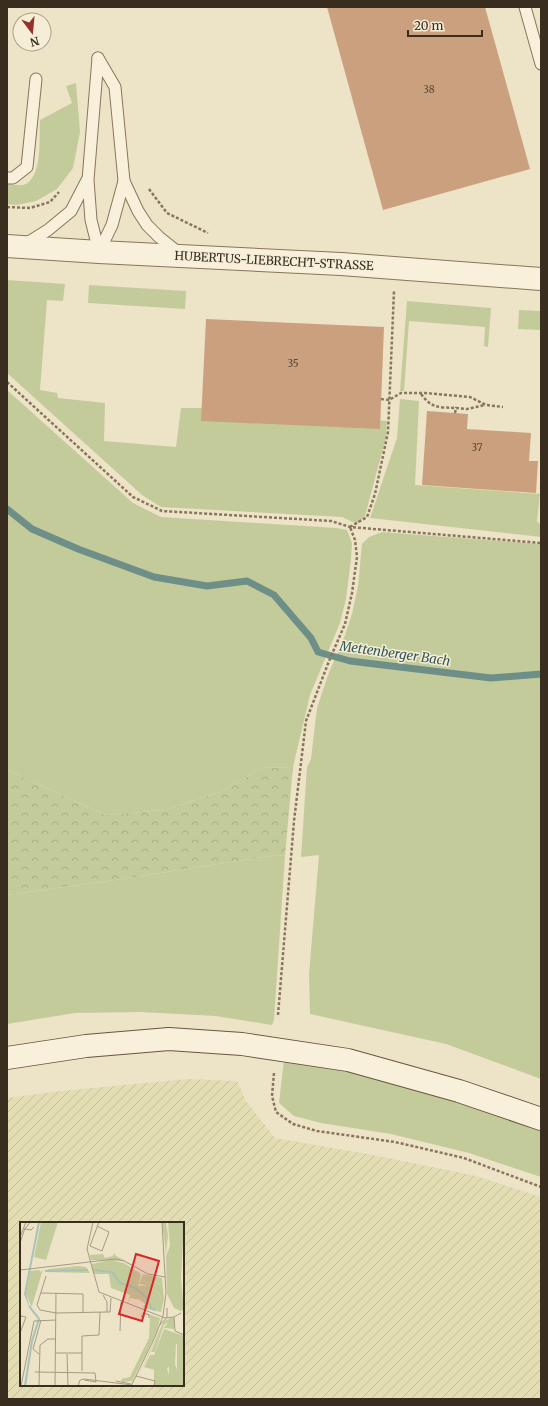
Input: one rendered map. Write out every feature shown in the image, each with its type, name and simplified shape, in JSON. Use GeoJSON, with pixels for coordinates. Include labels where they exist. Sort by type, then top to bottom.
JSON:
{"type":"FeatureCollection","features":[{"type":"Feature","properties":{"kind":"main road","name":"HUBERTUS-LIEBRECHT-STRASSE"},"geometry":{"type":"LineString","coordinates":[[14,246],[394,268],[541,279]]}},
{"type":"Feature","properties":{"kind":"main road"},"geometry":{"type":"LineString","coordinates":[[7,1058],[86,1046],[169,1040],[242,1044],[348,1060],[459,1091],[541,1119]]}},
{"type":"Feature","properties":{"kind":"lane"},"geometry":{"type":"LineString","coordinates":[[525,7],[541,64]]}},
{"type":"Feature","properties":{"kind":"lane"},"geometry":{"type":"LineString","coordinates":[[99,252],[91,220],[88,180],[98,58],[115,87],[124,181],[138,211],[147,225],[159,237],[183,256]]}},
{"type":"Feature","properties":{"kind":"lane"},"geometry":{"type":"LineString","coordinates":[[7,178],[13,178],[27,167],[36,79]]}},
{"type":"Feature","properties":{"kind":"lane"},"geometry":{"type":"LineString","coordinates":[[14,246],[48,230],[71,210],[88,180]]}},
{"type":"Feature","properties":{"kind":"lane"},"geometry":{"type":"LineString","coordinates":[[99,252],[112,225],[124,181]]}},
{"type":"Feature","properties":{"kind":"path"},"geometry":{"type":"LineString","coordinates":[[124,181],[144,181],[167,213],[210,234]]}},
{"type":"Feature","properties":{"kind":"path"},"geometry":{"type":"LineString","coordinates":[[350,527],[367,517],[375,494],[388,432],[394,268]]}},
{"type":"Feature","properties":{"kind":"path"},"geometry":{"type":"LineString","coordinates":[[7,382],[133,497],[162,511],[331,521],[350,527],[541,543]]}},
{"type":"Feature","properties":{"kind":"path"},"geometry":{"type":"LineString","coordinates":[[381,399],[390,400],[401,393],[425,393],[470,397],[486,405]]}},
{"type":"Feature","properties":{"kind":"path"},"geometry":{"type":"LineString","coordinates":[[421,394],[427,402],[436,406],[467,410],[486,405],[503,406]]}},
{"type":"Feature","properties":{"kind":"path"},"geometry":{"type":"LineString","coordinates":[[456,408],[456,413]]}},
{"type":"Feature","properties":{"kind":"path"},"geometry":{"type":"LineString","coordinates":[[278,1015],[294,821],[306,720],[345,624],[352,593],[357,557],[355,540],[350,527]]}},
{"type":"Feature","properties":{"kind":"path"},"geometry":{"type":"LineString","coordinates":[[274,1072],[272,1096],[276,1112],[293,1124],[316,1131],[396,1142],[464,1158],[541,1187]]}},
{"type":"Feature","properties":{"kind":"shaded area"},"geometry":{"type":"Polygon","coordinates":[[[188,1079],[237,1081],[246,1101],[275,1138],[373,1155],[476,1176],[541,1197],[541,1399],[7,1399],[7,1098],[61,1091],[188,1079]]]}},
{"type":"Feature","properties":{"kind":"green space"},"geometry":{"type":"Polygon","coordinates":[[[76,83],[80,132],[73,168],[57,189],[36,201],[17,205],[7,204],[7,184],[23,185],[34,175],[39,157],[40,120],[72,103],[66,86],[76,83]]]}},
{"type":"Feature","properties":{"kind":"green space"},"geometry":{"type":"Polygon","coordinates":[[[7,280],[65,284],[63,301],[47,300],[40,390],[57,393],[58,398],[105,403],[104,441],[176,447],[181,408],[202,408],[387,421],[386,437],[365,516],[357,524],[342,517],[161,507],[142,495],[7,373],[7,280]]]}},
{"type":"Feature","properties":{"kind":"green space"},"geometry":{"type":"Polygon","coordinates":[[[89,285],[186,291],[185,309],[88,303],[89,285]]]}},
{"type":"Feature","properties":{"kind":"green space"},"geometry":{"type":"Polygon","coordinates":[[[407,301],[491,308],[488,347],[484,346],[485,327],[409,321],[404,391],[400,391],[407,301]]]}},
{"type":"Feature","properties":{"kind":"green space"},"geometry":{"type":"Polygon","coordinates":[[[519,310],[541,311],[541,330],[518,329],[519,310]]]}},
{"type":"Feature","properties":{"kind":"green space"},"geometry":{"type":"Polygon","coordinates":[[[7,390],[133,503],[161,517],[336,528],[347,530],[352,543],[346,599],[340,623],[310,695],[293,767],[262,768],[220,792],[165,810],[106,815],[7,770],[7,390]]]}},
{"type":"Feature","properties":{"kind":"green space"},"geometry":{"type":"Polygon","coordinates":[[[400,399],[419,401],[415,485],[540,494],[537,521],[541,525],[541,537],[370,518],[397,438],[400,399]]]}},
{"type":"Feature","properties":{"kind":"green space"},"geometry":{"type":"Polygon","coordinates":[[[382,532],[541,544],[541,1079],[446,1044],[310,1014],[309,974],[319,855],[301,857],[307,767],[311,759],[317,708],[328,675],[352,614],[358,586],[362,544],[369,537],[382,532]]]}},
{"type":"Feature","properties":{"kind":"green space"},"geometry":{"type":"Polygon","coordinates":[[[293,767],[285,856],[277,855],[7,895],[7,770],[106,815],[165,810],[220,792],[262,768],[293,767]]]}},
{"type":"Feature","properties":{"kind":"green space"},"geometry":{"type":"Polygon","coordinates":[[[277,855],[285,856],[274,1020],[272,1025],[216,1016],[140,1012],[75,1013],[7,1024],[7,895],[277,855]]]}},
{"type":"Feature","properties":{"kind":"green space"},"geometry":{"type":"Polygon","coordinates":[[[284,1060],[352,1069],[424,1087],[541,1129],[541,1177],[469,1153],[391,1134],[321,1123],[294,1116],[279,1103],[284,1060]]]}},
{"type":"Feature","properties":{"kind":"building"},"geometry":{"type":"Polygon","coordinates":[[[327,7],[485,7],[530,169],[383,210],[327,7]]]}},
{"type":"Feature","properties":{"kind":"building"},"geometry":{"type":"Polygon","coordinates":[[[206,319],[384,327],[380,429],[201,421],[206,319]]]}},
{"type":"Feature","properties":{"kind":"building"},"geometry":{"type":"Polygon","coordinates":[[[427,411],[468,414],[467,429],[531,433],[529,461],[538,461],[536,493],[422,485],[427,411]]]}},
{"type":"Feature","properties":{"kind":"waterway","name":"Mettenberger Bach"},"geometry":{"type":"LineString","coordinates":[[7,509],[32,529],[78,549],[154,577],[207,586],[247,581],[274,595],[311,638],[318,652],[350,661],[491,678],[541,674]]}}]}
